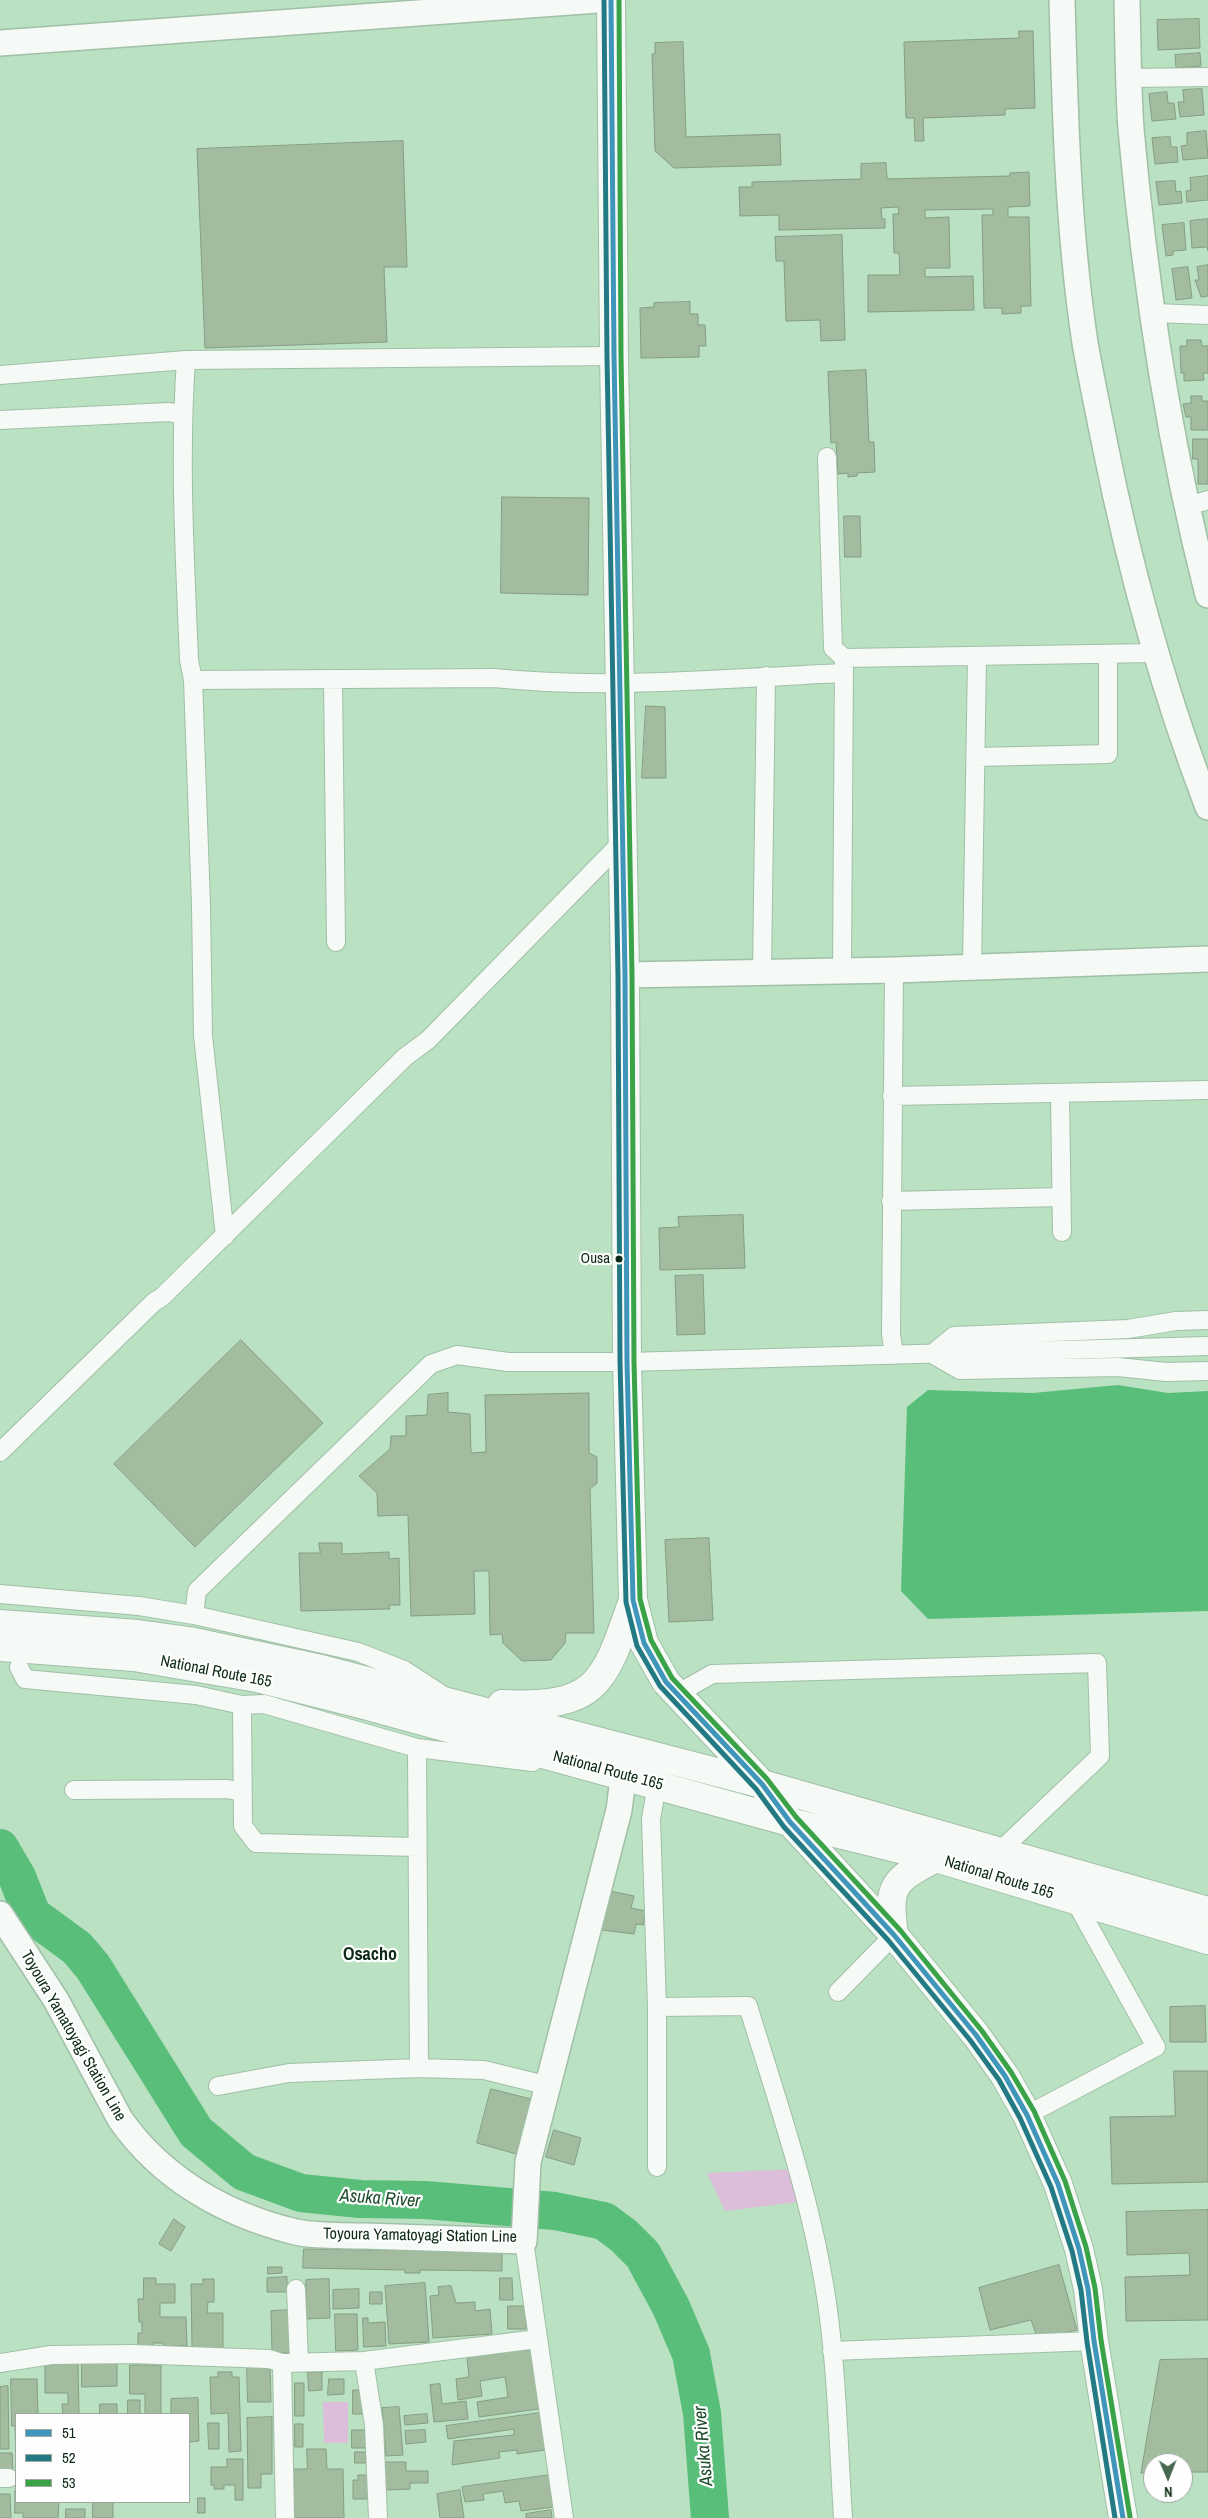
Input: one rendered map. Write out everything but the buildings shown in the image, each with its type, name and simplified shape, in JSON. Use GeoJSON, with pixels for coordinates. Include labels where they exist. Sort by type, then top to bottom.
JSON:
{"type":"FeatureCollection","features":[{"type":"Feature","properties":{"kind":"highway"},"geometry":{"type":"LineString","coordinates":[[611,0],[614,356],[625,975],[627,1362],[633,1600],[644,1644],[666,1682],[762,1784],[790,1822],[894,1935],[976,2035],[1005,2076],[1027,2115],[1058,2184],[1071,2222],[1088,2289],[1094,2341],[1123,2518]]}},
{"type":"Feature","properties":{"kind":"highway"},"geometry":{"type":"LineString","coordinates":[[454,1703],[537,1706],[572,1698],[586,1691],[604,1673],[613,1656],[633,1600]]}},
{"type":"Feature","properties":{"kind":"highway","name":"National Route 165"},"geometry":{"type":"LineString","coordinates":[[0,1624],[86,1629],[190,1641],[296,1663],[762,1784],[1201,1907]]}},
{"type":"Feature","properties":{"kind":"highway","name":"National Route 165"},"geometry":{"type":"LineString","coordinates":[[0,1647],[134,1657],[257,1678],[364,1704],[790,1822],[936,1858],[1208,1940]]}},
{"type":"Feature","properties":{"kind":"highway"},"geometry":{"type":"LineString","coordinates":[[894,1935],[890,1906],[894,1887],[908,1873],[936,1858]]}},
{"type":"Feature","properties":{"kind":"street"},"geometry":{"type":"LineString","coordinates":[[0,43],[598,0]]}},
{"type":"Feature","properties":{"kind":"street"},"geometry":{"type":"LineString","coordinates":[[1062,0],[1065,110],[1075,252],[1086,344],[1127,552],[1154,653],[1188,756],[1208,807]]}},
{"type":"Feature","properties":{"kind":"street"},"geometry":{"type":"LineString","coordinates":[[1127,0],[1131,127],[1154,314],[1171,428],[1198,503],[1208,595]]}},
{"type":"Feature","properties":{"kind":"street"},"geometry":{"type":"LineString","coordinates":[[1130,78],[1208,77]]}},
{"type":"Feature","properties":{"kind":"street"},"geometry":{"type":"LineString","coordinates":[[1154,314],[1208,315]]}},
{"type":"Feature","properties":{"kind":"street"},"geometry":{"type":"LineString","coordinates":[[0,376],[186,360],[614,356]]}},
{"type":"Feature","properties":{"kind":"street"},"geometry":{"type":"LineString","coordinates":[[186,360],[182,415],[185,552],[190,660],[193,680],[202,905],[203,1036],[225,1236]]}},
{"type":"Feature","properties":{"kind":"street"},"geometry":{"type":"LineString","coordinates":[[0,420],[169,412],[182,415]]}},
{"type":"Feature","properties":{"kind":"street"},"geometry":{"type":"LineString","coordinates":[[827,457],[833,648],[844,666],[842,970]]}},
{"type":"Feature","properties":{"kind":"street"},"geometry":{"type":"LineString","coordinates":[[193,680],[494,678],[543,683],[621,684],[766,676],[844,666],[977,657],[1154,653]]}},
{"type":"Feature","properties":{"kind":"street"},"geometry":{"type":"LineString","coordinates":[[976,757],[1108,754],[1108,655]]}},
{"type":"Feature","properties":{"kind":"street"},"geometry":{"type":"LineString","coordinates":[[972,967],[977,657]]}},
{"type":"Feature","properties":{"kind":"street"},"geometry":{"type":"LineString","coordinates":[[762,973],[766,676]]}},
{"type":"Feature","properties":{"kind":"street"},"geometry":{"type":"LineString","coordinates":[[333,679],[336,942]]}},
{"type":"Feature","properties":{"kind":"street"},"geometry":{"type":"LineString","coordinates":[[0,1452],[154,1302],[162,1297],[225,1236],[405,1057],[428,1040],[622,842]]}},
{"type":"Feature","properties":{"kind":"street"},"geometry":{"type":"LineString","coordinates":[[625,975],[894,970],[1208,959]]}},
{"type":"Feature","properties":{"kind":"street"},"geometry":{"type":"LineString","coordinates":[[894,970],[890,1334],[894,1355]]}},
{"type":"Feature","properties":{"kind":"street"},"geometry":{"type":"LineString","coordinates":[[892,1096],[1208,1090]]}},
{"type":"Feature","properties":{"kind":"street"},"geometry":{"type":"LineString","coordinates":[[1060,1094],[1062,1232]]}},
{"type":"Feature","properties":{"kind":"street"},"geometry":{"type":"LineString","coordinates":[[891,1201],[1062,1197]]}},
{"type":"Feature","properties":{"kind":"street"},"geometry":{"type":"LineString","coordinates":[[932,1354],[954,1336],[1128,1329],[1176,1322],[1208,1320]]}},
{"type":"Feature","properties":{"kind":"street"},"geometry":{"type":"LineString","coordinates":[[194,1615],[198,1591],[431,1364],[457,1355],[508,1362],[627,1362],[1208,1346]]}},
{"type":"Feature","properties":{"kind":"street"},"geometry":{"type":"LineString","coordinates":[[932,1354],[960,1370],[1118,1367],[1166,1372],[1208,1371]]}},
{"type":"Feature","properties":{"kind":"street"},"geometry":{"type":"LineString","coordinates":[[0,1594],[139,1606],[194,1615],[358,1652],[404,1670],[454,1703]]}},
{"type":"Feature","properties":{"kind":"street"},"geometry":{"type":"LineString","coordinates":[[677,1694],[712,1674],[1097,1664],[1100,1756],[1001,1850]]}},
{"type":"Feature","properties":{"kind":"street"},"geometry":{"type":"LineString","coordinates":[[19,1667],[26,1679],[196,1695],[242,1705],[264,1704],[417,1748],[535,1762],[561,1759]]}},
{"type":"Feature","properties":{"kind":"street"},"geometry":{"type":"LineString","coordinates":[[242,1705],[244,1826],[256,1843],[417,1847]]}},
{"type":"Feature","properties":{"kind":"street"},"geometry":{"type":"LineString","coordinates":[[417,1748],[419,2068]]}},
{"type":"Feature","properties":{"kind":"street","name":"Toyoura Yamatoyagi Station Line"},"geometry":{"type":"LineString","coordinates":[[0,1914],[56,2000],[132,2136],[163,2168],[190,2188],[223,2206],[293,2232],[524,2235],[528,2192],[528,2162],[619,1810],[627,1748]]}},
{"type":"Feature","properties":{"kind":"street"},"geometry":{"type":"LineString","coordinates":[[657,2167],[657,2007],[651,1819],[658,1784]]}},
{"type":"Feature","properties":{"kind":"street"},"geometry":{"type":"LineString","coordinates":[[74,1790],[227,1789],[242,1792]]}},
{"type":"Feature","properties":{"kind":"street"},"geometry":{"type":"LineString","coordinates":[[1027,2115],[1156,2047],[1074,1901]]}},
{"type":"Feature","properties":{"kind":"street"},"geometry":{"type":"LineString","coordinates":[[1178,1932],[1208,1946]]}},
{"type":"Feature","properties":{"kind":"street"},"geometry":{"type":"LineString","coordinates":[[838,1992],[894,1935]]}},
{"type":"Feature","properties":{"kind":"street"},"geometry":{"type":"LineString","coordinates":[[657,2007],[748,2006],[815,2234],[825,2285],[832,2351],[843,2518]]}},
{"type":"Feature","properties":{"kind":"street"},"geometry":{"type":"LineString","coordinates":[[218,2086],[289,2073],[419,2068],[484,2070],[549,2086]]}},
{"type":"Feature","properties":{"kind":"street"},"geometry":{"type":"LineString","coordinates":[[524,2235],[537,2339],[564,2518]]}},
{"type":"Feature","properties":{"kind":"street"},"geometry":{"type":"LineString","coordinates":[[285,2518],[290,2362],[296,2289]]}},
{"type":"Feature","properties":{"kind":"street"},"geometry":{"type":"LineString","coordinates":[[0,2363],[51,2355],[131,2354],[269,2359],[290,2362],[364,2361],[537,2339]]}},
{"type":"Feature","properties":{"kind":"street"},"geometry":{"type":"LineString","coordinates":[[832,2351],[1094,2341]]}},
{"type":"Feature","properties":{"kind":"street"},"geometry":{"type":"LineString","coordinates":[[364,2361],[374,2425],[378,2518]]}},
{"type":"Feature","properties":{"kind":"shaded area"},"geometry":{"type":"Polygon","coordinates":[[[1118,1385],[1168,1393],[1208,1391],[1208,1611],[928,1619],[901,1591],[907,1407],[928,1390],[1033,1393],[1118,1385]]]}},
{"type":"Feature","properties":{"kind":"shaded area"},"geometry":{"type":"Polygon","coordinates":[[[797,2169],[806,2201],[725,2211],[707,2173],[797,2169]]]}},
{"type":"Feature","properties":{"kind":"shaded area"},"geometry":{"type":"Polygon","coordinates":[[[323,2402],[348,2402],[348,2443],[324,2443],[323,2402]]]}},
{"type":"Feature","properties":{"kind":"waterway","name":"Asuka River"},"geometry":{"type":"LineString","coordinates":[[0,1848],[17,1877],[32,1915],[77,1948],[93,1967],[196,2132],[244,2172],[301,2193],[360,2199],[425,2200],[555,2211],[604,2221],[624,2236],[643,2255],[671,2307],[691,2354],[702,2413],[710,2518]]}},
{"type":"Feature","properties":{"kind":"transit line","name":"52"},"geometry":{"type":"LineString","coordinates":[[604,0],[607,356],[618,975],[620,1362],[626,1602],[637,1646],[660,1686],[756,1789],[784,1827],[888,1940],[970,2040],[999,2080],[1020,2118],[1051,2187],[1072,2251],[1081,2290],[1087,2342],[1115,2518]]}},
{"type":"Feature","properties":{"kind":"transit line","name":"51"},"geometry":{"type":"LineString","coordinates":[[611,0],[614,356],[625,975],[627,1362],[633,1600],[644,1643],[666,1682],[762,1784],[790,1822],[894,1935],[976,2035],[1005,2076],[1027,2115],[1058,2184],[1079,2249],[1088,2289],[1094,2341],[1123,2518]]}},
{"type":"Feature","properties":{"kind":"transit line","name":"53"},"geometry":{"type":"LineString","coordinates":[[619,0],[621,356],[632,975],[634,1362],[640,1599],[651,1640],[672,1678],[767,1779],[796,1817],[900,1930],[982,2031],[1011,2072],[1034,2111],[1065,2181],[1086,2247],[1095,2288],[1101,2340],[1130,2517]]}},
{"type":"Feature","properties":{"kind":"place","name":"Ousa"},"geometry":{"type":"Point","coordinates":[619,1259]}},
{"type":"Feature","properties":{"kind":"district","name":"Osacho"},"geometry":{"type":"Point","coordinates":[370,1955]}}]}
